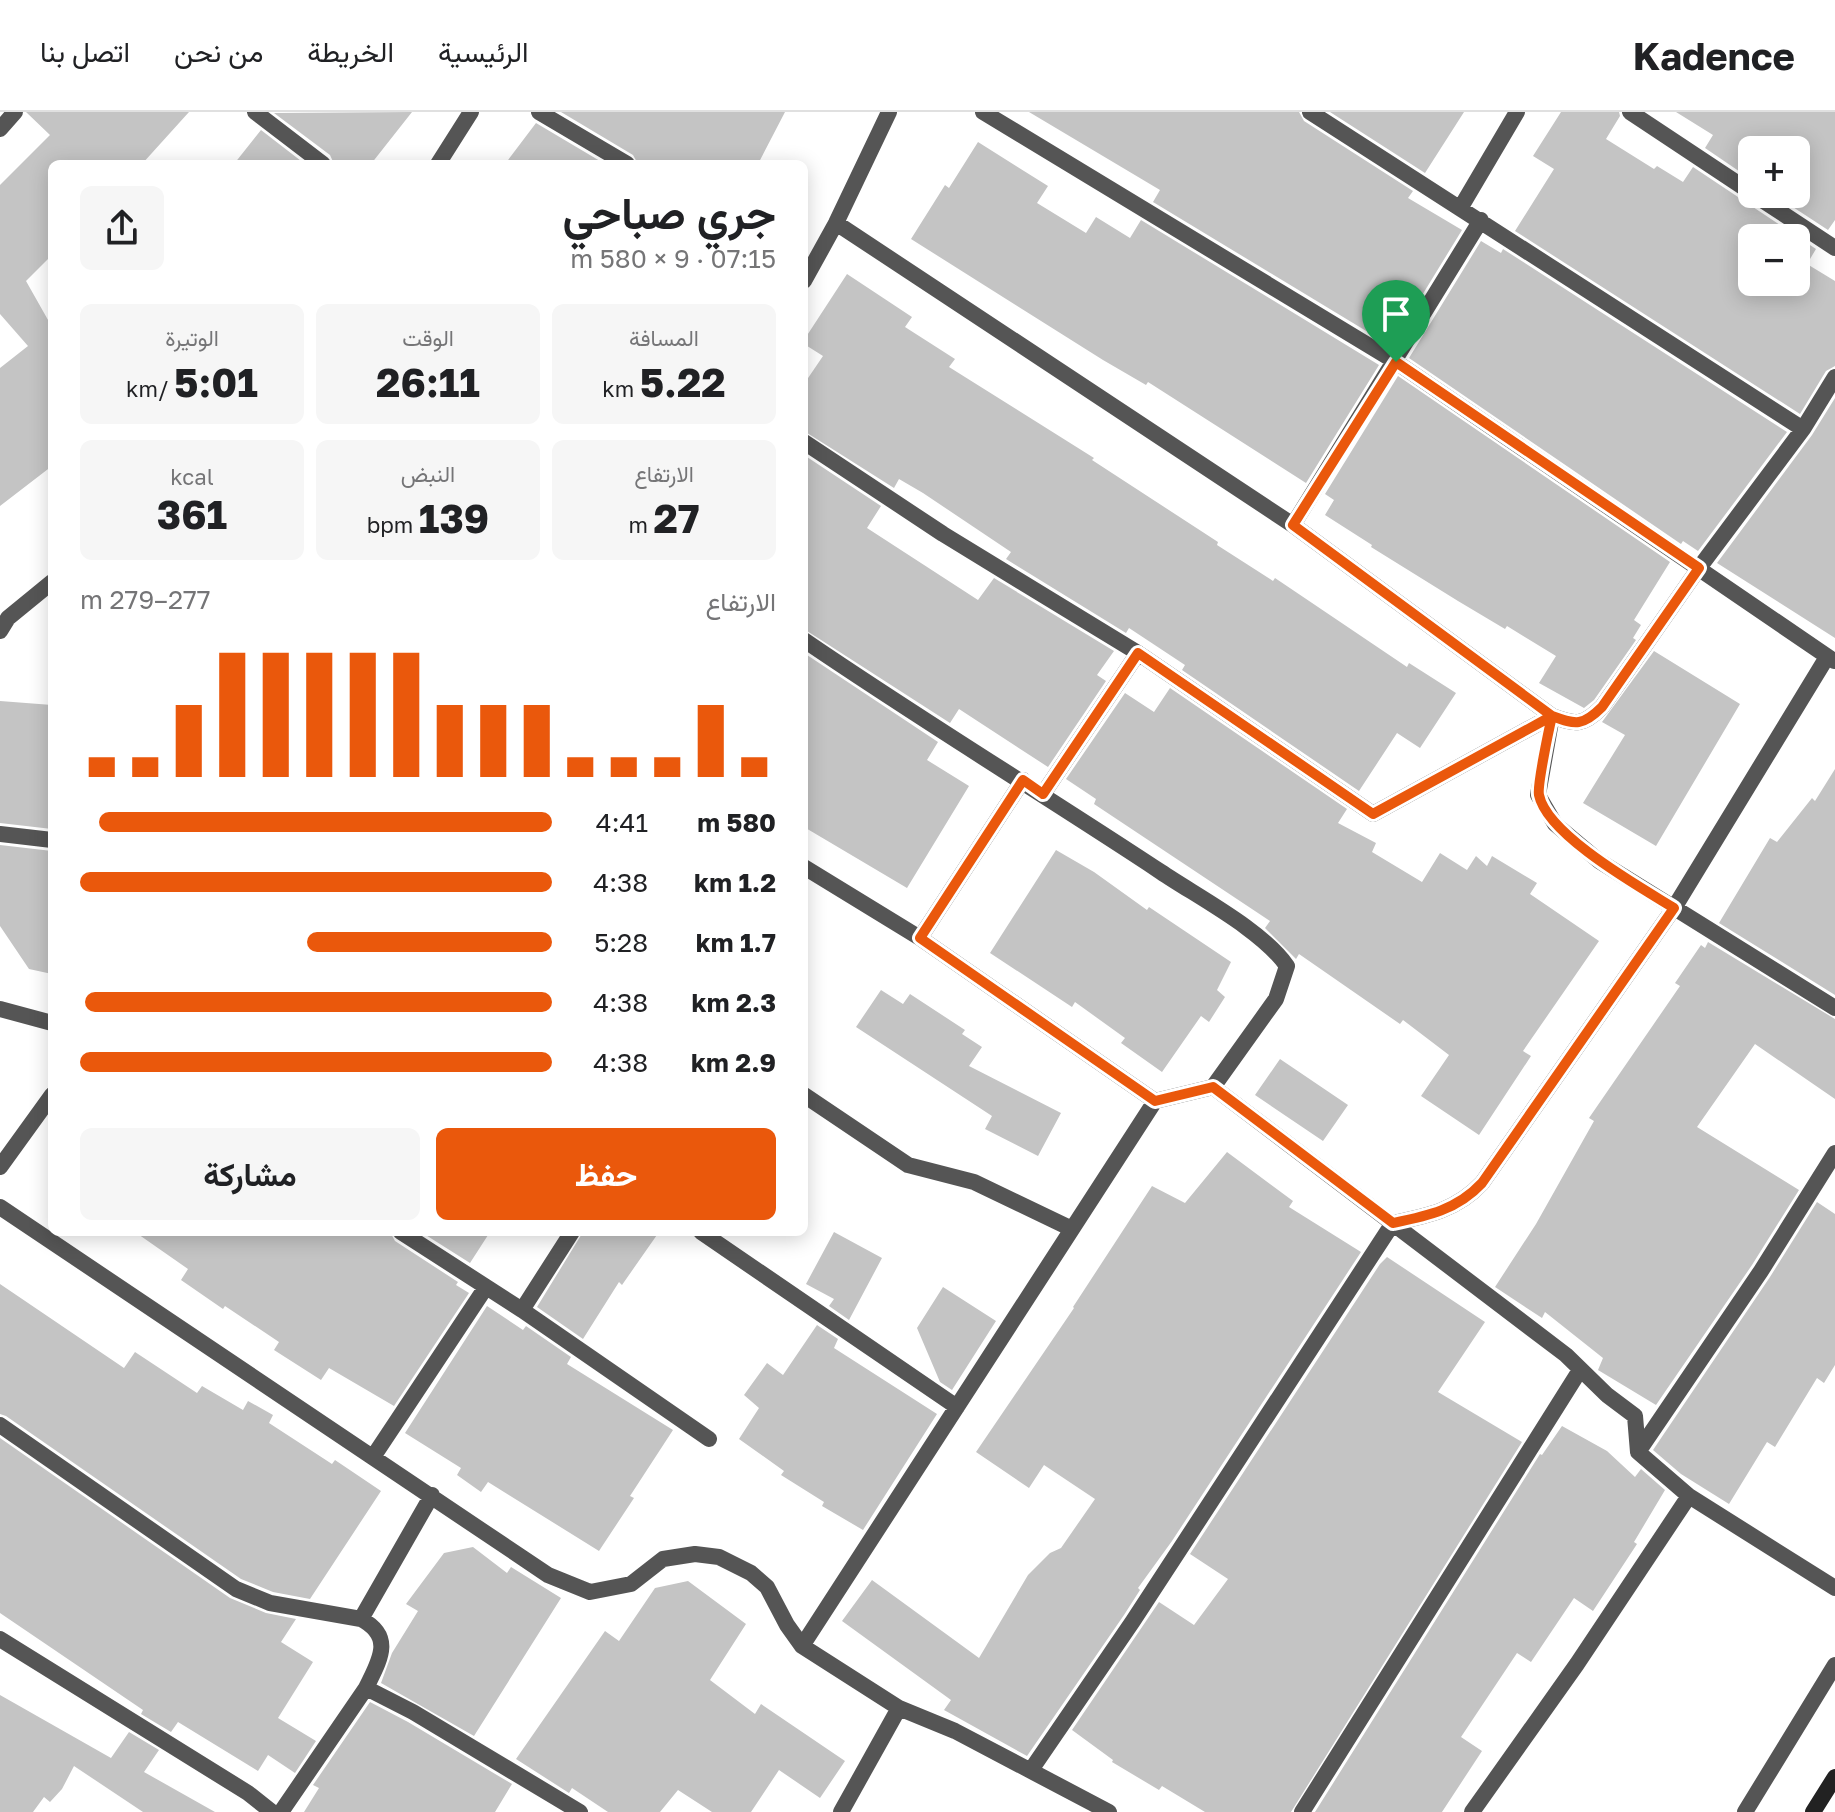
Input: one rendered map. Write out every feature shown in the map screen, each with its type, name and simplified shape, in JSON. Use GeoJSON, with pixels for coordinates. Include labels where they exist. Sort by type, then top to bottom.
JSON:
{"type":"FeatureCollection","features":[{"type":"Feature","properties":{"kind":"street"},"geometry":{"type":"LineString","coordinates":[[0,129],[15,112]]}},
{"type":"Feature","properties":{"kind":"street"},"geometry":{"type":"LineString","coordinates":[[255,112],[318,160]]}},
{"type":"Feature","properties":{"kind":"street"},"geometry":{"type":"LineString","coordinates":[[441,160],[471,112]]}},
{"type":"Feature","properties":{"kind":"street"},"geometry":{"type":"LineString","coordinates":[[539,112],[620,160]]}},
{"type":"Feature","properties":{"kind":"street"},"geometry":{"type":"LineString","coordinates":[[808,271],[836,223],[889,112]]}},
{"type":"Feature","properties":{"kind":"street"},"geometry":{"type":"LineString","coordinates":[[983,112],[1396,362],[1831,660],[1674,908],[1482,1183],[1469,1197],[1452,1207],[1393,1223],[1133,1621],[1031,1770]]}},
{"type":"Feature","properties":{"kind":"street"},"geometry":{"type":"LineString","coordinates":[[1310,112],[1803,429]]}},
{"type":"Feature","properties":{"kind":"street"},"geometry":{"type":"LineString","coordinates":[[1461,207],[1517,112]]}},
{"type":"Feature","properties":{"kind":"street"},"geometry":{"type":"LineString","coordinates":[[1630,112],[1738,184]]}},
{"type":"Feature","properties":{"kind":"street"},"geometry":{"type":"LineString","coordinates":[[1774,208],[1835,248]]}},
{"type":"Feature","properties":{"kind":"street"},"geometry":{"type":"LineString","coordinates":[[1293,525],[1481,220]]}},
{"type":"Feature","properties":{"kind":"street"},"geometry":{"type":"LineString","coordinates":[[836,223],[1293,525],[1552,716],[1572,723],[1589,720],[1602,707],[1699,568],[1803,429],[1835,377]]}},
{"type":"Feature","properties":{"kind":"street"},"geometry":{"type":"LineString","coordinates":[[808,445],[943,534],[1138,653],[1373,814],[1552,716]]}},
{"type":"Feature","properties":{"kind":"street"},"geometry":{"type":"LineString","coordinates":[[0,631],[8,618],[48,585]]}},
{"type":"Feature","properties":{"kind":"street"},"geometry":{"type":"LineString","coordinates":[[802,1646],[1155,1101],[1213,1087],[1276,999],[1287,966],[1276,950],[1255,935],[1023,780],[808,643]]}},
{"type":"Feature","properties":{"kind":"street"},"geometry":{"type":"LineString","coordinates":[[1043,794],[1138,653]]}},
{"type":"Feature","properties":{"kind":"street"},"geometry":{"type":"LineString","coordinates":[[1552,716],[1538,795],[1555,824],[1599,861],[1835,1008]]}},
{"type":"Feature","properties":{"kind":"street"},"geometry":{"type":"LineString","coordinates":[[920,938],[1023,780]]}},
{"type":"Feature","properties":{"kind":"street"},"geometry":{"type":"LineString","coordinates":[[0,834],[48,840]]}},
{"type":"Feature","properties":{"kind":"street"},"geometry":{"type":"LineString","coordinates":[[808,873],[920,938],[1155,1101]]}},
{"type":"Feature","properties":{"kind":"street"},"geometry":{"type":"LineString","coordinates":[[0,1009],[48,1022]]}},
{"type":"Feature","properties":{"kind":"street"},"geometry":{"type":"LineString","coordinates":[[1213,1087],[1566,1355],[1607,1395],[1635,1416],[1638,1452],[1689,1496],[1835,1588]]}},
{"type":"Feature","properties":{"kind":"street"},"geometry":{"type":"LineString","coordinates":[[808,1098],[908,1165],[974,1182],[1072,1229]]}},
{"type":"Feature","properties":{"kind":"street"},"geometry":{"type":"LineString","coordinates":[[0,1167],[48,1101]]}},
{"type":"Feature","properties":{"kind":"street"},"geometry":{"type":"LineString","coordinates":[[1638,1452],[1761,1271],[1835,1153]]}},
{"type":"Feature","properties":{"kind":"street"},"geometry":{"type":"LineString","coordinates":[[0,1207],[548,1575],[590,1592],[631,1584],[663,1559],[695,1554],[719,1557],[751,1573],[767,1587],[802,1646],[899,1708],[955,1731],[1109,1812]]}},
{"type":"Feature","properties":{"kind":"street"},"geometry":{"type":"LineString","coordinates":[[407,1236],[522,1310],[709,1439]]}},
{"type":"Feature","properties":{"kind":"street"},"geometry":{"type":"LineString","coordinates":[[522,1310],[569,1236]]}},
{"type":"Feature","properties":{"kind":"street"},"geometry":{"type":"LineString","coordinates":[[707,1236],[957,1407]]}},
{"type":"Feature","properties":{"kind":"street"},"geometry":{"type":"LineString","coordinates":[[373,1457],[486,1287]]}},
{"type":"Feature","properties":{"kind":"street"},"geometry":{"type":"LineString","coordinates":[[1302,1812],[1580,1370]]}},
{"type":"Feature","properties":{"kind":"street"},"geometry":{"type":"LineString","coordinates":[[0,1425],[236,1589],[270,1603],[361,1619],[373,1625],[383,1652],[366,1688],[281,1812]]}},
{"type":"Feature","properties":{"kind":"street"},"geometry":{"type":"LineString","coordinates":[[361,1619],[432,1495]]}},
{"type":"Feature","properties":{"kind":"street"},"geometry":{"type":"LineString","coordinates":[[1472,1812],[1577,1664],[1689,1496]]}},
{"type":"Feature","properties":{"kind":"street"},"geometry":{"type":"LineString","coordinates":[[0,1639],[248,1793],[272,1812]]}},
{"type":"Feature","properties":{"kind":"street"},"geometry":{"type":"LineString","coordinates":[[1745,1812],[1835,1665]]}},
{"type":"Feature","properties":{"kind":"street"},"geometry":{"type":"LineString","coordinates":[[366,1688],[413,1712],[569,1809]]}},
{"type":"Feature","properties":{"kind":"street"},"geometry":{"type":"LineString","coordinates":[[841,1812],[899,1708]]}},
{"type":"Feature","properties":{"kind":"street"},"geometry":{"type":"LineString","coordinates":[[1813,1812],[1835,1777]]}},
{"type":"Feature","properties":{"kind":"building"},"geometry":{"type":"Polygon","coordinates":[[[26,112],[189,112],[146,160],[48,160],[48,259],[26,281],[48,320],[48,469],[0,506],[0,368],[28,346],[0,314],[0,185],[50,135],[26,112]]]}},
{"type":"Feature","properties":{"kind":"building"},"geometry":{"type":"Polygon","coordinates":[[[412,112],[374,160],[332,160],[330,155],[274,113],[412,112]]]}},
{"type":"Feature","properties":{"kind":"building"},"geometry":{"type":"Polygon","coordinates":[[[561,112],[785,112],[760,160],[636,160],[633,155],[561,112]]]}},
{"type":"Feature","properties":{"kind":"building"},"geometry":{"type":"Polygon","coordinates":[[[1029,112],[1299,112],[1304,121],[1413,191],[1408,198],[1462,230],[1391,346],[1153,202],[1160,190],[1029,112]]]}},
{"type":"Feature","properties":{"kind":"building"},"geometry":{"type":"Polygon","coordinates":[[[1330,112],[1464,112],[1425,173],[1330,112]]]}},
{"type":"Feature","properties":{"kind":"building"},"geometry":{"type":"Polygon","coordinates":[[[1561,112],[1619,112],[1620,116],[1606,139],[1654,169],[1657,166],[1683,182],[1693,167],[1738,197],[1738,208],[1754,208],[1778,224],[1738,224],[1738,296],[1810,296],[1810,266],[1835,281],[1835,366],[1826,371],[1800,414],[1515,231],[1554,169],[1533,156],[1561,112]]]}},
{"type":"Feature","properties":{"kind":"building"},"geometry":{"type":"Polygon","coordinates":[[[1676,112],[1835,112],[1835,220],[1828,230],[1794,208],[1810,208],[1810,136],[1738,136],[1738,170],[1705,148],[1713,135],[1676,112]]]}},
{"type":"Feature","properties":{"kind":"building"},"geometry":{"type":"Polygon","coordinates":[[[536,123],[598,160],[508,160],[536,123]]]}},
{"type":"Feature","properties":{"kind":"building"},"geometry":{"type":"Polygon","coordinates":[[[261,130],[300,160],[237,160],[261,130]]]}},
{"type":"Feature","properties":{"kind":"building"},"geometry":{"type":"Polygon","coordinates":[[[978,142],[1048,186],[1037,203],[1086,233],[1096,217],[1130,238],[1141,220],[1379,365],[1306,483],[1148,382],[1146,385],[1103,360],[911,239],[945,185],[949,188],[978,142]]]}},
{"type":"Feature","properties":{"kind":"building"},"geometry":{"type":"Polygon","coordinates":[[[1481,241],[1501,253],[1503,249],[1787,432],[1698,551],[1683,541],[1681,544],[1409,358],[1481,241]]]}},
{"type":"Feature","properties":{"kind":"building"},"geometry":{"type":"Polygon","coordinates":[[[1810,245],[1816,249],[1810,259],[1810,245]]]}},
{"type":"Feature","properties":{"kind":"building"},"geometry":{"type":"Polygon","coordinates":[[[847,274],[912,317],[905,327],[955,359],[949,367],[1094,458],[1092,460],[1218,542],[1217,545],[1273,581],[1275,578],[1407,667],[1409,663],[1456,693],[1420,748],[1397,733],[1359,791],[1182,670],[1185,665],[1129,628],[1126,633],[1006,559],[1011,552],[923,493],[899,479],[894,488],[808,434],[808,378],[823,356],[808,347],[808,334],[847,274]]]}},
{"type":"Feature","properties":{"kind":"building"},"geometry":{"type":"Polygon","coordinates":[[[1398,376],[1670,562],[1634,620],[1641,625],[1633,638],[1636,640],[1594,700],[1584,708],[1539,683],[1556,656],[1458,601],[1325,515],[1334,500],[1325,494],[1398,376]]]}},
{"type":"Feature","properties":{"kind":"building"},"geometry":{"type":"Polygon","coordinates":[[[1835,398],[1835,638],[1717,563],[1812,435],[1835,398]]]}},
{"type":"Feature","properties":{"kind":"building"},"geometry":{"type":"Polygon","coordinates":[[[808,458],[881,506],[867,528],[978,600],[994,578],[1114,651],[1097,675],[1106,681],[1048,767],[959,709],[950,723],[808,632],[808,458]]]}},
{"type":"Feature","properties":{"kind":"building"},"geometry":{"type":"Polygon","coordinates":[[[1654,651],[1740,704],[1656,846],[1583,803],[1625,735],[1602,722],[1654,651]]]}},
{"type":"Feature","properties":{"kind":"building"},"geometry":{"type":"Polygon","coordinates":[[[808,656],[938,742],[927,760],[969,786],[907,888],[808,829],[808,656]]]}},
{"type":"Feature","properties":{"kind":"building"},"geometry":{"type":"Polygon","coordinates":[[[1170,688],[1347,809],[1338,823],[1376,843],[1372,852],[1422,882],[1440,853],[1467,870],[1476,856],[1487,866],[1492,856],[1537,883],[1530,894],[1599,941],[1523,1051],[1531,1056],[1479,1135],[1421,1096],[1449,1055],[1403,1020],[1400,1024],[1299,954],[1296,959],[1265,928],[1270,921],[1094,804],[1096,799],[1066,779],[1125,693],[1154,712],[1170,688]]]}},
{"type":"Feature","properties":{"kind":"building"},"geometry":{"type":"Polygon","coordinates":[[[0,701],[48,705],[48,829],[0,823],[0,701]]]}},
{"type":"Feature","properties":{"kind":"building"},"geometry":{"type":"Polygon","coordinates":[[[1835,769],[1835,995],[1719,923],[1770,838],[1777,842],[1812,798],[1815,801],[1835,769]]]}},
{"type":"Feature","properties":{"kind":"building"},"geometry":{"type":"Polygon","coordinates":[[[0,845],[48,851],[48,973],[29,969],[0,926],[0,845]]]}},
{"type":"Feature","properties":{"kind":"building"},"geometry":{"type":"Polygon","coordinates":[[[1056,850],[1231,962],[1217,990],[1225,997],[1209,1022],[1201,1016],[1162,1072],[1121,1043],[1125,1038],[1075,1002],[1072,1007],[990,953],[1056,850]]]}},
{"type":"Feature","properties":{"kind":"building"},"geometry":{"type":"Polygon","coordinates":[[[1708,942],[1835,1019],[1835,1099],[1755,1044],[1697,1127],[1799,1190],[1752,1265],[1656,1405],[1598,1370],[1603,1358],[1545,1312],[1542,1318],[1495,1287],[1536,1224],[1594,1121],[1589,1118],[1680,986],[1675,983],[1701,945],[1705,948],[1708,942]]]}},
{"type":"Feature","properties":{"kind":"building"},"geometry":{"type":"Polygon","coordinates":[[[881,990],[903,1004],[910,994],[965,1030],[962,1034],[982,1047],[969,1066],[1061,1113],[1038,1156],[985,1129],[992,1116],[856,1027],[881,990]]]}},
{"type":"Feature","properties":{"kind":"building"},"geometry":{"type":"Polygon","coordinates":[[[1280,1059],[1348,1105],[1323,1141],[1255,1095],[1280,1059]]]}},
{"type":"Feature","properties":{"kind":"building"},"geometry":{"type":"Polygon","coordinates":[[[1227,1152],[1293,1201],[1289,1207],[1361,1252],[1138,1588],[1140,1590],[1124,1615],[1027,1756],[944,1710],[951,1700],[842,1621],[872,1580],[979,1658],[1028,1575],[1050,1553],[1061,1548],[1095,1499],[1044,1465],[1029,1488],[976,1452],[1152,1186],[1185,1203],[1227,1152]]]}},
{"type":"Feature","properties":{"kind":"building"},"geometry":{"type":"Polygon","coordinates":[[[1817,1202],[1835,1214],[1835,1365],[1824,1383],[1817,1378],[1775,1447],[1767,1442],[1729,1504],[1681,1474],[1653,1450],[1817,1202]]]}},
{"type":"Feature","properties":{"kind":"building"},"geometry":{"type":"Polygon","coordinates":[[[834,1232],[882,1258],[849,1320],[829,1306],[834,1299],[806,1284],[834,1232]]]}},
{"type":"Feature","properties":{"kind":"building"},"geometry":{"type":"Polygon","coordinates":[[[141,1236],[392,1236],[469,1293],[394,1406],[329,1368],[321,1380],[274,1350],[279,1342],[181,1280],[188,1269],[141,1236]]]}},
{"type":"Feature","properties":{"kind":"building"},"geometry":{"type":"Polygon","coordinates":[[[427,1236],[487,1236],[470,1263],[427,1236]]]}},
{"type":"Feature","properties":{"kind":"building"},"geometry":{"type":"Polygon","coordinates":[[[581,1236],[656,1236],[622,1285],[619,1282],[583,1339],[537,1307],[581,1236]]]}},
{"type":"Feature","properties":{"kind":"building"},"geometry":{"type":"Polygon","coordinates":[[[1387,1257],[1485,1322],[1438,1392],[1522,1442],[1291,1812],[1205,1812],[1162,1786],[1159,1790],[1112,1762],[1072,1730],[1159,1602],[1194,1625],[1228,1579],[1190,1554],[1387,1257]]]}},
{"type":"Feature","properties":{"kind":"building"},"geometry":{"type":"Polygon","coordinates":[[[0,1284],[124,1368],[135,1352],[197,1393],[202,1386],[243,1410],[248,1401],[273,1415],[269,1423],[332,1464],[335,1460],[381,1491],[310,1599],[273,1592],[241,1579],[0,1414],[0,1284]]]}},
{"type":"Feature","properties":{"kind":"building"},"geometry":{"type":"Polygon","coordinates":[[[943,1287],[996,1321],[952,1390],[940,1382],[917,1328],[943,1287]]]}},
{"type":"Feature","properties":{"kind":"building"},"geometry":{"type":"Polygon","coordinates":[[[487,1306],[523,1330],[526,1326],[571,1357],[567,1364],[673,1430],[599,1551],[488,1482],[481,1492],[457,1475],[461,1468],[405,1433],[487,1306]]]}},
{"type":"Feature","properties":{"kind":"building"},"geometry":{"type":"Polygon","coordinates":[[[817,1325],[838,1339],[834,1348],[937,1414],[863,1530],[822,1506],[824,1502],[781,1475],[784,1471],[739,1439],[759,1408],[744,1395],[767,1363],[783,1375],[817,1325]]]}},
{"type":"Feature","properties":{"kind":"building"},"geometry":{"type":"Polygon","coordinates":[[[1562,1426],[1607,1451],[1635,1477],[1641,1469],[1665,1490],[1634,1542],[1637,1544],[1593,1611],[1574,1598],[1531,1662],[1517,1653],[1461,1737],[1482,1751],[1442,1812],[1315,1812],[1540,1454],[1562,1426]]]}},
{"type":"Feature","properties":{"kind":"building"},"geometry":{"type":"Polygon","coordinates":[[[0,1438],[230,1598],[266,1613],[296,1619],[281,1642],[313,1662],[278,1718],[316,1741],[295,1773],[268,1755],[258,1771],[178,1722],[171,1732],[0,1613],[0,1438]]]}},
{"type":"Feature","properties":{"kind":"building"},"geometry":{"type":"Polygon","coordinates":[[[473,1547],[507,1573],[511,1567],[561,1598],[474,1736],[381,1683],[392,1653],[418,1611],[406,1604],[444,1553],[473,1547]]]}},
{"type":"Feature","properties":{"kind":"building"},"geometry":{"type":"Polygon","coordinates":[[[688,1581],[746,1624],[710,1680],[755,1714],[761,1704],[845,1761],[820,1798],[779,1770],[751,1812],[712,1812],[678,1790],[660,1812],[608,1812],[572,1788],[569,1793],[516,1759],[605,1631],[619,1641],[655,1588],[688,1581]]]}},
{"type":"Feature","properties":{"kind":"building"},"geometry":{"type":"Polygon","coordinates":[[[0,1695],[111,1758],[129,1732],[159,1750],[144,1772],[215,1812],[143,1812],[74,1766],[62,1789],[50,1802],[44,1797],[33,1812],[0,1812],[0,1695]]]}},
{"type":"Feature","properties":{"kind":"building"},"geometry":{"type":"Polygon","coordinates":[[[370,1702],[512,1784],[495,1812],[304,1812],[319,1788],[313,1785],[370,1702]]]}},
{"type":"Feature","properties":{"kind":"route"},"geometry":{"type":"LineString","coordinates":[[1396,362],[1293,525],[1552,716],[1373,814],[1138,653],[1043,794],[1023,780],[920,938],[1155,1101],[1213,1087],[1393,1223],[1452,1207],[1469,1197],[1482,1183],[1674,908],[1599,861],[1555,824],[1538,795],[1552,716],[1572,723],[1589,720],[1602,707],[1699,568],[1396,362]]}}]}
